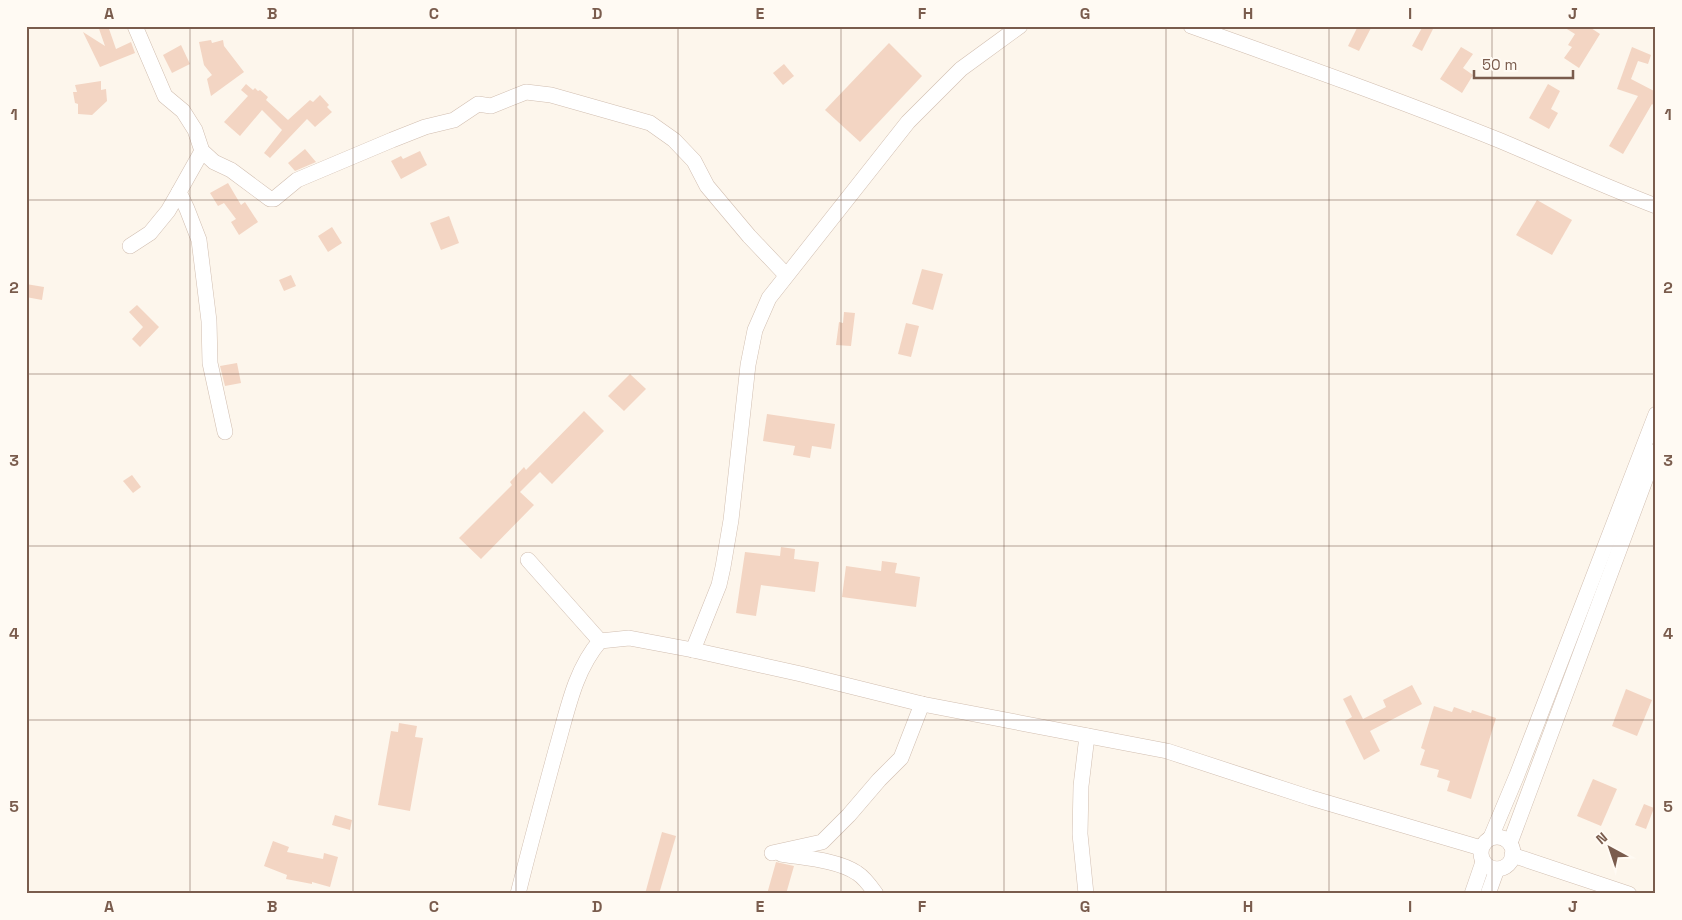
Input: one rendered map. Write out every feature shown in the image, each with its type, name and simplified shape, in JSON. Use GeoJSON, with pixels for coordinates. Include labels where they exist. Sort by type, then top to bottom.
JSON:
{"type":"FeatureCollection","features":[{"type":"Feature","properties":{"kind":"street"},"geometry":{"type":"LineString","coordinates":[[135,26],[165,96],[183,111],[195,130],[202,151],[214,162],[231,170],[270,199],[274,199],[297,180],[408,134],[454,120],[478,104],[491,106],[526,92],[551,95],[650,123],[674,140],[694,161],[707,186],[749,236],[786,275]]}},
{"type":"Feature","properties":{"kind":"street"},"geometry":{"type":"LineString","coordinates":[[693,650],[720,585],[730,520],[748,365],[755,330],[769,298],[908,122],[961,69],[1020,26]]}},
{"type":"Feature","properties":{"kind":"street"},"geometry":{"type":"LineString","coordinates":[[1191,26],[1389,97],[1656,206]]}},
{"type":"Feature","properties":{"kind":"street"},"geometry":{"type":"LineString","coordinates":[[130,246],[150,234],[168,211],[202,151]]}},
{"type":"Feature","properties":{"kind":"street"},"geometry":{"type":"LineString","coordinates":[[179,192],[199,240],[209,321],[210,363],[225,432]]}},
{"type":"Feature","properties":{"kind":"street"},"geometry":{"type":"LineString","coordinates":[[1472,894],[1485,849],[1518,775],[1656,414]]}},
{"type":"Feature","properties":{"kind":"street"},"geometry":{"type":"LineString","coordinates":[[1485,849],[1489,868],[1497,869],[1510,863],[1511,849],[1656,451]]}},
{"type":"Feature","properties":{"kind":"street"},"geometry":{"type":"LineString","coordinates":[[528,560],[600,641]]}},
{"type":"Feature","properties":{"kind":"street"},"geometry":{"type":"LineString","coordinates":[[518,894],[571,696],[591,650],[600,641],[629,638],[801,674],[922,704],[1167,751],[1311,798],[1485,849]]}},
{"type":"Feature","properties":{"kind":"street"},"geometry":{"type":"LineString","coordinates":[[876,894],[859,874],[846,867],[819,860],[772,853],[822,842],[901,758],[922,704]]}},
{"type":"Feature","properties":{"kind":"street"},"geometry":{"type":"LineString","coordinates":[[1086,894],[1080,834],[1081,786],[1088,736]]}},
{"type":"Feature","properties":{"kind":"street"},"geometry":{"type":"LineString","coordinates":[[1485,849],[1503,837],[1511,849],[1629,894]]}},
{"type":"Feature","properties":{"kind":"street"},"geometry":{"type":"LineString","coordinates":[[1488,894],[1497,869]]}},
{"type":"Feature","properties":{"kind":"building"},"geometry":{"type":"Polygon","coordinates":[[[98,26],[108,26],[116,49],[131,42],[135,53],[100,67],[83,32],[105,46],[98,26]]]}},
{"type":"Feature","properties":{"kind":"building"},"geometry":{"type":"Polygon","coordinates":[[[1358,26],[1372,26],[1359,51],[1348,46],[1358,26]]]}},
{"type":"Feature","properties":{"kind":"building"},"geometry":{"type":"Polygon","coordinates":[[[1423,26],[1433,29],[1422,51],[1412,46],[1423,26]]]}},
{"type":"Feature","properties":{"kind":"building"},"geometry":{"type":"Polygon","coordinates":[[[1562,26],[1588,26],[1600,34],[1579,68],[1564,58],[1572,47],[1568,45],[1575,34],[1562,26]]]}},
{"type":"Feature","properties":{"kind":"building"},"geometry":{"type":"Polygon","coordinates":[[[211,40],[212,43],[223,40],[224,46],[244,72],[211,96],[207,79],[212,75],[204,65],[199,42],[211,40]]]}},
{"type":"Feature","properties":{"kind":"building"},"geometry":{"type":"Polygon","coordinates":[[[889,43],[922,76],[860,142],[825,110],[889,43]]]}},
{"type":"Feature","properties":{"kind":"building"},"geometry":{"type":"Polygon","coordinates":[[[181,45],[190,64],[172,73],[163,55],[181,45]]]}},
{"type":"Feature","properties":{"kind":"building"},"geometry":{"type":"Polygon","coordinates":[[[1461,47],[1473,54],[1463,68],[1473,75],[1462,93],[1440,79],[1461,47]]]}},
{"type":"Feature","properties":{"kind":"building"},"geometry":{"type":"Polygon","coordinates":[[[1632,47],[1651,55],[1648,64],[1638,61],[1631,79],[1656,92],[1656,107],[1652,104],[1623,154],[1609,146],[1638,96],[1617,89],[1632,47]]]}},
{"type":"Feature","properties":{"kind":"building"},"geometry":{"type":"Polygon","coordinates":[[[784,64],[794,76],[783,85],[773,73],[784,64]]]}},
{"type":"Feature","properties":{"kind":"building"},"geometry":{"type":"Polygon","coordinates":[[[101,81],[101,90],[106,89],[107,101],[92,115],[78,114],[78,104],[75,103],[73,92],[77,92],[75,85],[101,81]]]}},
{"type":"Feature","properties":{"kind":"building"},"geometry":{"type":"Polygon","coordinates":[[[246,84],[253,90],[255,88],[258,91],[260,90],[268,97],[266,100],[288,120],[310,100],[313,102],[320,95],[329,105],[327,107],[332,112],[315,127],[307,119],[270,158],[264,153],[282,130],[262,110],[240,136],[224,122],[248,96],[241,90],[246,84]]]}},
{"type":"Feature","properties":{"kind":"building"},"geometry":{"type":"Polygon","coordinates":[[[1548,84],[1560,91],[1551,109],[1558,113],[1549,129],[1529,118],[1548,84]]]}},
{"type":"Feature","properties":{"kind":"building"},"geometry":{"type":"Polygon","coordinates":[[[305,149],[316,162],[295,171],[288,163],[305,149]]]}},
{"type":"Feature","properties":{"kind":"building"},"geometry":{"type":"Polygon","coordinates":[[[420,151],[427,165],[401,179],[391,161],[401,156],[403,159],[420,151]]]}},
{"type":"Feature","properties":{"kind":"building"},"geometry":{"type":"Polygon","coordinates":[[[228,183],[241,205],[245,202],[258,222],[239,235],[231,222],[236,219],[224,203],[218,206],[210,193],[228,183]]]}},
{"type":"Feature","properties":{"kind":"building"},"geometry":{"type":"Polygon","coordinates":[[[1537,200],[1572,220],[1552,255],[1516,235],[1537,200]]]}},
{"type":"Feature","properties":{"kind":"building"},"geometry":{"type":"Polygon","coordinates":[[[449,216],[459,243],[441,250],[430,223],[449,216]]]}},
{"type":"Feature","properties":{"kind":"building"},"geometry":{"type":"Polygon","coordinates":[[[332,227],[342,243],[328,252],[318,236],[332,227]]]}},
{"type":"Feature","properties":{"kind":"building"},"geometry":{"type":"Polygon","coordinates":[[[922,269],[943,274],[933,310],[912,304],[922,269]]]}},
{"type":"Feature","properties":{"kind":"building"},"geometry":{"type":"Polygon","coordinates":[[[291,275],[296,286],[284,291],[279,280],[291,275]]]}},
{"type":"Feature","properties":{"kind":"building"},"geometry":{"type":"Polygon","coordinates":[[[26,284],[44,287],[42,300],[26,297],[26,284]]]}},
{"type":"Feature","properties":{"kind":"building"},"geometry":{"type":"Polygon","coordinates":[[[137,305],[159,327],[140,347],[132,339],[143,327],[129,312],[137,305]]]}},
{"type":"Feature","properties":{"kind":"building"},"geometry":{"type":"Polygon","coordinates":[[[844,312],[855,313],[851,346],[836,345],[839,322],[843,323],[844,312]]]}},
{"type":"Feature","properties":{"kind":"building"},"geometry":{"type":"Polygon","coordinates":[[[906,323],[919,326],[911,357],[898,354],[906,323]]]}},
{"type":"Feature","properties":{"kind":"building"},"geometry":{"type":"Polygon","coordinates":[[[237,363],[241,383],[225,386],[220,366],[237,363]]]}},
{"type":"Feature","properties":{"kind":"building"},"geometry":{"type":"Polygon","coordinates":[[[630,374],[646,389],[624,411],[608,396],[630,374]]]}},
{"type":"Feature","properties":{"kind":"building"},"geometry":{"type":"Polygon","coordinates":[[[584,411],[604,431],[552,484],[540,472],[520,492],[534,505],[481,559],[459,538],[512,485],[510,482],[524,467],[526,470],[584,411]]]}},
{"type":"Feature","properties":{"kind":"building"},"geometry":{"type":"Polygon","coordinates":[[[767,414],[835,424],[831,449],[812,446],[810,458],[793,455],[795,446],[763,441],[767,414]]]}},
{"type":"Feature","properties":{"kind":"building"},"geometry":{"type":"Polygon","coordinates":[[[132,475],[141,487],[133,493],[123,481],[132,475]]]}},
{"type":"Feature","properties":{"kind":"building"},"geometry":{"type":"Polygon","coordinates":[[[781,547],[795,549],[794,559],[819,562],[815,592],[761,585],[756,616],[736,613],[745,552],[780,556],[781,547]]]}},
{"type":"Feature","properties":{"kind":"building"},"geometry":{"type":"Polygon","coordinates":[[[882,561],[897,563],[895,573],[920,577],[916,607],[842,597],[846,566],[881,571],[882,561]]]}},
{"type":"Feature","properties":{"kind":"building"},"geometry":{"type":"Polygon","coordinates":[[[1412,685],[1422,704],[1370,731],[1380,751],[1364,760],[1345,721],[1352,717],[1343,699],[1351,695],[1363,719],[1386,707],[1383,700],[1412,685]]]}},
{"type":"Feature","properties":{"kind":"building"},"geometry":{"type":"Polygon","coordinates":[[[1626,689],[1652,700],[1637,736],[1612,726],[1626,689]]]}},
{"type":"Feature","properties":{"kind":"building"},"geometry":{"type":"Polygon","coordinates":[[[1434,706],[1452,712],[1454,707],[1471,713],[1472,710],[1496,718],[1471,799],[1447,791],[1450,781],[1437,777],[1439,770],[1420,765],[1425,750],[1421,748],[1434,706]]]}},
{"type":"Feature","properties":{"kind":"building"},"geometry":{"type":"Polygon","coordinates":[[[399,723],[417,726],[415,737],[423,738],[410,811],[378,805],[391,731],[398,732],[399,723]]]}},
{"type":"Feature","properties":{"kind":"building"},"geometry":{"type":"Polygon","coordinates":[[[1593,779],[1617,789],[1601,826],[1577,816],[1593,779]]]}},
{"type":"Feature","properties":{"kind":"building"},"geometry":{"type":"Polygon","coordinates":[[[1644,804],[1654,808],[1646,829],[1635,825],[1644,804]]]}},
{"type":"Feature","properties":{"kind":"building"},"geometry":{"type":"Polygon","coordinates":[[[335,815],[352,820],[350,830],[332,825],[335,815]]]}},
{"type":"Feature","properties":{"kind":"building"},"geometry":{"type":"Polygon","coordinates":[[[662,832],[676,836],[659,894],[645,894],[662,832]]]}},
{"type":"Feature","properties":{"kind":"building"},"geometry":{"type":"Polygon","coordinates":[[[273,841],[289,847],[287,852],[323,859],[324,853],[338,857],[330,887],[312,882],[312,884],[286,879],[287,875],[264,866],[273,841]]]}},
{"type":"Feature","properties":{"kind":"building"},"geometry":{"type":"Polygon","coordinates":[[[776,862],[794,866],[786,894],[767,894],[776,862]]]}}]}
